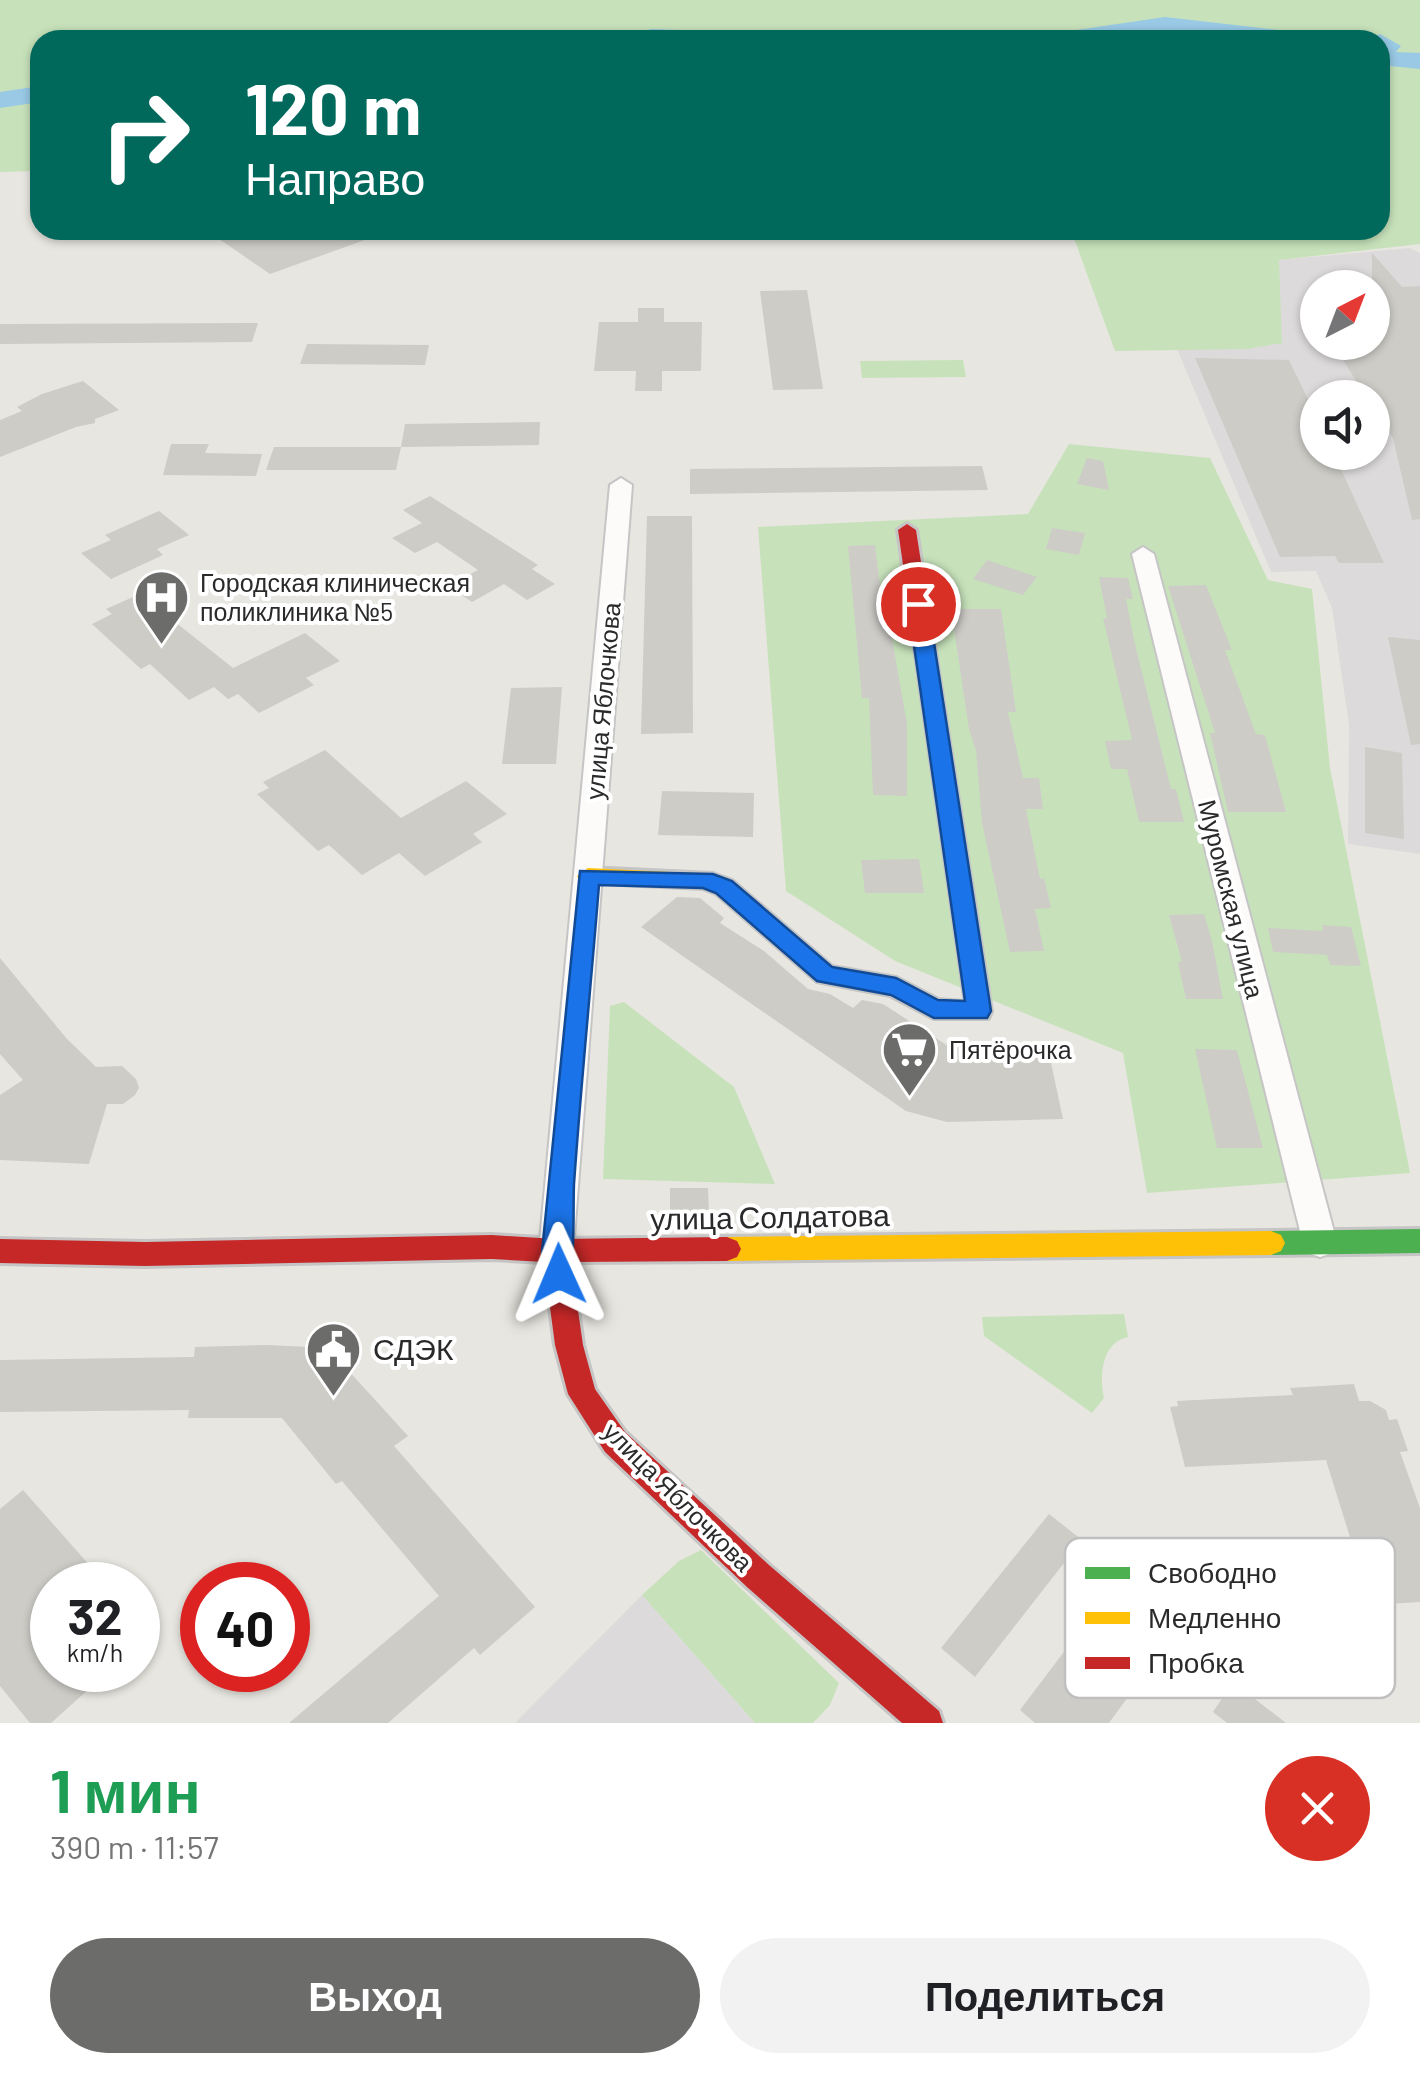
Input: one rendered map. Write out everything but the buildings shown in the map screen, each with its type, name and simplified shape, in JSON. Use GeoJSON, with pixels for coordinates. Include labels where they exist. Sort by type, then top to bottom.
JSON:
{"type":"FeatureCollection","features":[{"type":"Feature","properties":{"kind":"street","name":"улица Яблочкова"},"geometry":{"type":"LineString","coordinates":[[621,485],[556,1252],[569,1345],[582,1394],[614,1442],[746,1566],[927,1723]]}},
{"type":"Feature","properties":{"kind":"street"},"geometry":{"type":"LineString","coordinates":[[588,876],[705,880],[724,887],[825,975],[896,987],[934,1009],[978,1011],[907,530]]}},
{"type":"Feature","properties":{"kind":"street","name":"Муромская улица"},"geometry":{"type":"LineString","coordinates":[[1142,554],[1320,1243]]}},
{"type":"Feature","properties":{"kind":"street","name":"улица Солдатова"},"geometry":{"type":"LineString","coordinates":[[0,1251],[146,1254],[492,1248],[556,1252],[1420,1240]]}},
{"type":"Feature","properties":{"kind":"shaded area"},"geometry":{"type":"Polygon","coordinates":[[[1410,248],[1420,253],[1420,854],[1348,844],[1349,725],[1332,608],[1316,571],[1271,572],[1177,349],[1248,349],[1278,260],[1410,248]]]}},
{"type":"Feature","properties":{"kind":"shaded area"},"geometry":{"type":"Polygon","coordinates":[[[642,1595],[755,1723],[515,1723],[642,1595]]]}},
{"type":"Feature","properties":{"kind":"green space"},"geometry":{"type":"Polygon","coordinates":[[[0,0],[1420,0],[1420,244],[1279,260],[1282,343],[1248,349],[1115,351],[1075,240],[1390,240],[1390,30],[30,30],[30,171],[0,172],[0,0]]]}},
{"type":"Feature","properties":{"kind":"green space"},"geometry":{"type":"Polygon","coordinates":[[[963,360],[966,377],[862,378],[860,361],[963,360]]]}},
{"type":"Feature","properties":{"kind":"green space"},"geometry":{"type":"Polygon","coordinates":[[[1069,444],[1210,458],[1268,580],[1312,589],[1330,768],[1410,1173],[1147,1193],[1123,1053],[895,961],[786,891],[758,527],[1028,514],[1069,444]]]}},
{"type":"Feature","properties":{"kind":"green space"},"geometry":{"type":"Polygon","coordinates":[[[624,1002],[734,1087],[775,1184],[603,1179],[610,1006],[624,1002]]]}},
{"type":"Feature","properties":{"kind":"green space"},"geometry":{"type":"Polygon","coordinates":[[[1124,1314],[1128,1337],[1113,1346],[1104,1361],[1104,1398],[1092,1413],[984,1336],[982,1317],[1124,1314]]]}},
{"type":"Feature","properties":{"kind":"green space"},"geometry":{"type":"Polygon","coordinates":[[[701,1550],[839,1683],[830,1705],[813,1723],[755,1723],[642,1595],[679,1561],[701,1550]]]}},
{"type":"Feature","properties":{"kind":"waterway"},"geometry":{"type":"LineString","coordinates":[[1124,30],[1165,24],[1218,30]]}},
{"type":"Feature","properties":{"kind":"waterway"},"geometry":{"type":"LineString","coordinates":[[1390,59],[1420,61]]}},
{"type":"Feature","properties":{"kind":"waterway"},"geometry":{"type":"LineString","coordinates":[[0,100],[30,96]]}},
{"type":"Feature","properties":{"kind":"traffic: fast"},"geometry":{"type":"LineString","coordinates":[[1271,1243],[1420,1241]]}},
{"type":"Feature","properties":{"kind":"traffic: slow"},"geometry":{"type":"LineString","coordinates":[[588,876],[705,880],[724,887],[825,975],[896,987],[934,1009],[979,1011]]}},
{"type":"Feature","properties":{"kind":"traffic: slow"},"geometry":{"type":"LineString","coordinates":[[727,1249],[1271,1243]]}},
{"type":"Feature","properties":{"kind":"traffic: jam"},"geometry":{"type":"LineString","coordinates":[[907,530],[979,1011]]}},
{"type":"Feature","properties":{"kind":"traffic: jam"},"geometry":{"type":"LineString","coordinates":[[0,1251],[145,1254],[492,1247],[556,1251],[727,1249]]}},
{"type":"Feature","properties":{"kind":"traffic: jam"},"geometry":{"type":"LineString","coordinates":[[556,1251],[569,1345],[582,1394],[615,1442],[758,1576],[927,1723]]}},
{"type":"Feature","properties":{"kind":"place","name":"Городская клиническая поликлиника №5"},"geometry":{"type":"Point","coordinates":[161,646]}},
{"type":"Feature","properties":{"kind":"place","name":"Пятёрочка"},"geometry":{"type":"Point","coordinates":[910,1099]}},
{"type":"Feature","properties":{"kind":"place","name":"СДЭК"},"geometry":{"type":"Point","coordinates":[334,1399]}},
{"type":"Feature","properties":{"kind":"route"},"geometry":{"type":"LineString","coordinates":[[559,1274],[556,1252],[561,1181],[588,876],[705,880],[724,887],[825,975],[896,987],[934,1009],[978,1011],[918,604]]}}]}
